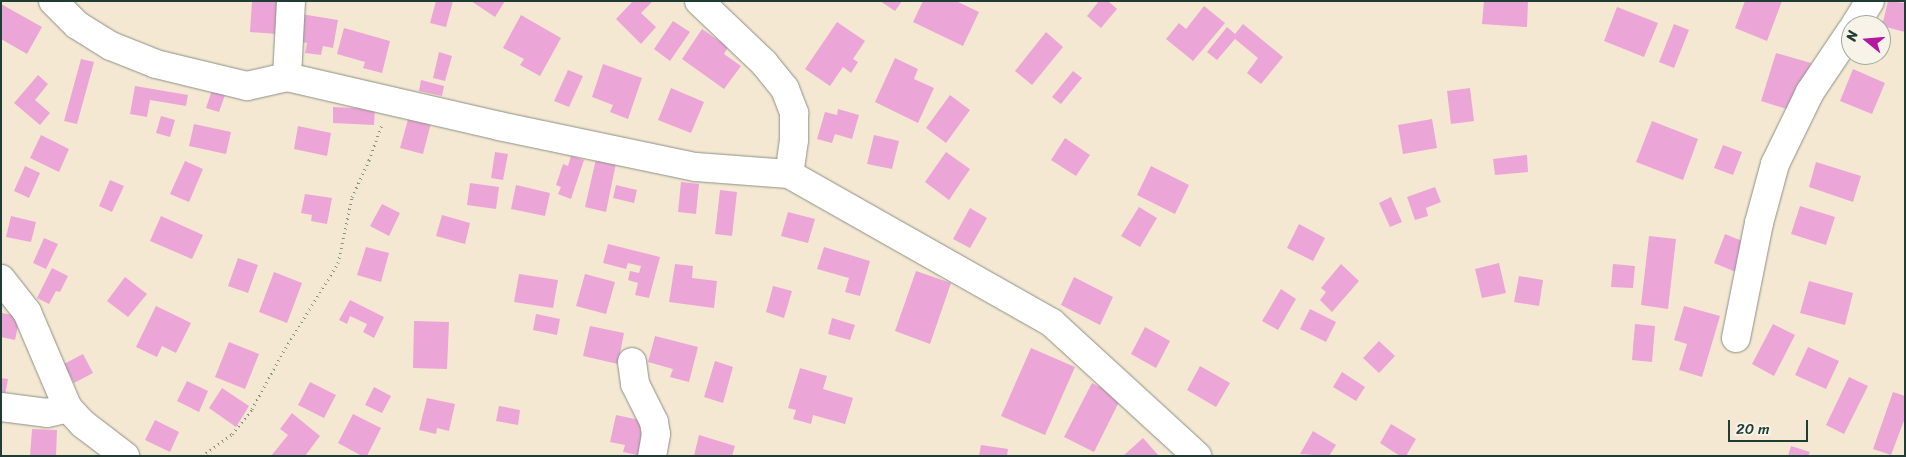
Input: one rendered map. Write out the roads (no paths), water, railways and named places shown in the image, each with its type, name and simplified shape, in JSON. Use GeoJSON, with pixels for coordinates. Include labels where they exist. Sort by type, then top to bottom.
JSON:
{"type":"FeatureCollection","features":[{"type":"Feature","properties":{"kind":"street"},"geometry":{"type":"LineString","coordinates":[[53,1],[77,25],[110,46],[156,64],[247,86],[287,78],[391,100],[499,126],[696,166],[789,174],[1052,322],[1197,456]]}},
{"type":"Feature","properties":{"kind":"street"},"geometry":{"type":"LineString","coordinates":[[287,78],[291,1]]}},
{"type":"Feature","properties":{"kind":"street"},"geometry":{"type":"LineString","coordinates":[[699,1],[764,63],[785,89],[794,113],[794,140],[789,174]]}},
{"type":"Feature","properties":{"kind":"street"},"geometry":{"type":"LineString","coordinates":[[1861,15],[1870,1]]}},
{"type":"Feature","properties":{"kind":"street"},"geometry":{"type":"LineString","coordinates":[[1736,338],[1759,223],[1775,164],[1810,92],[1841,46]]}},
{"type":"Feature","properties":{"kind":"street"},"geometry":{"type":"LineString","coordinates":[[1,278],[27,312],[68,408],[83,424],[125,456]]}},
{"type":"Feature","properties":{"kind":"street"},"geometry":{"type":"LineString","coordinates":[[632,362],[635,384],[654,422],[656,434],[652,456]]}},
{"type":"Feature","properties":{"kind":"street"},"geometry":{"type":"LineString","coordinates":[[1,407],[47,413],[68,408]]}}]}
